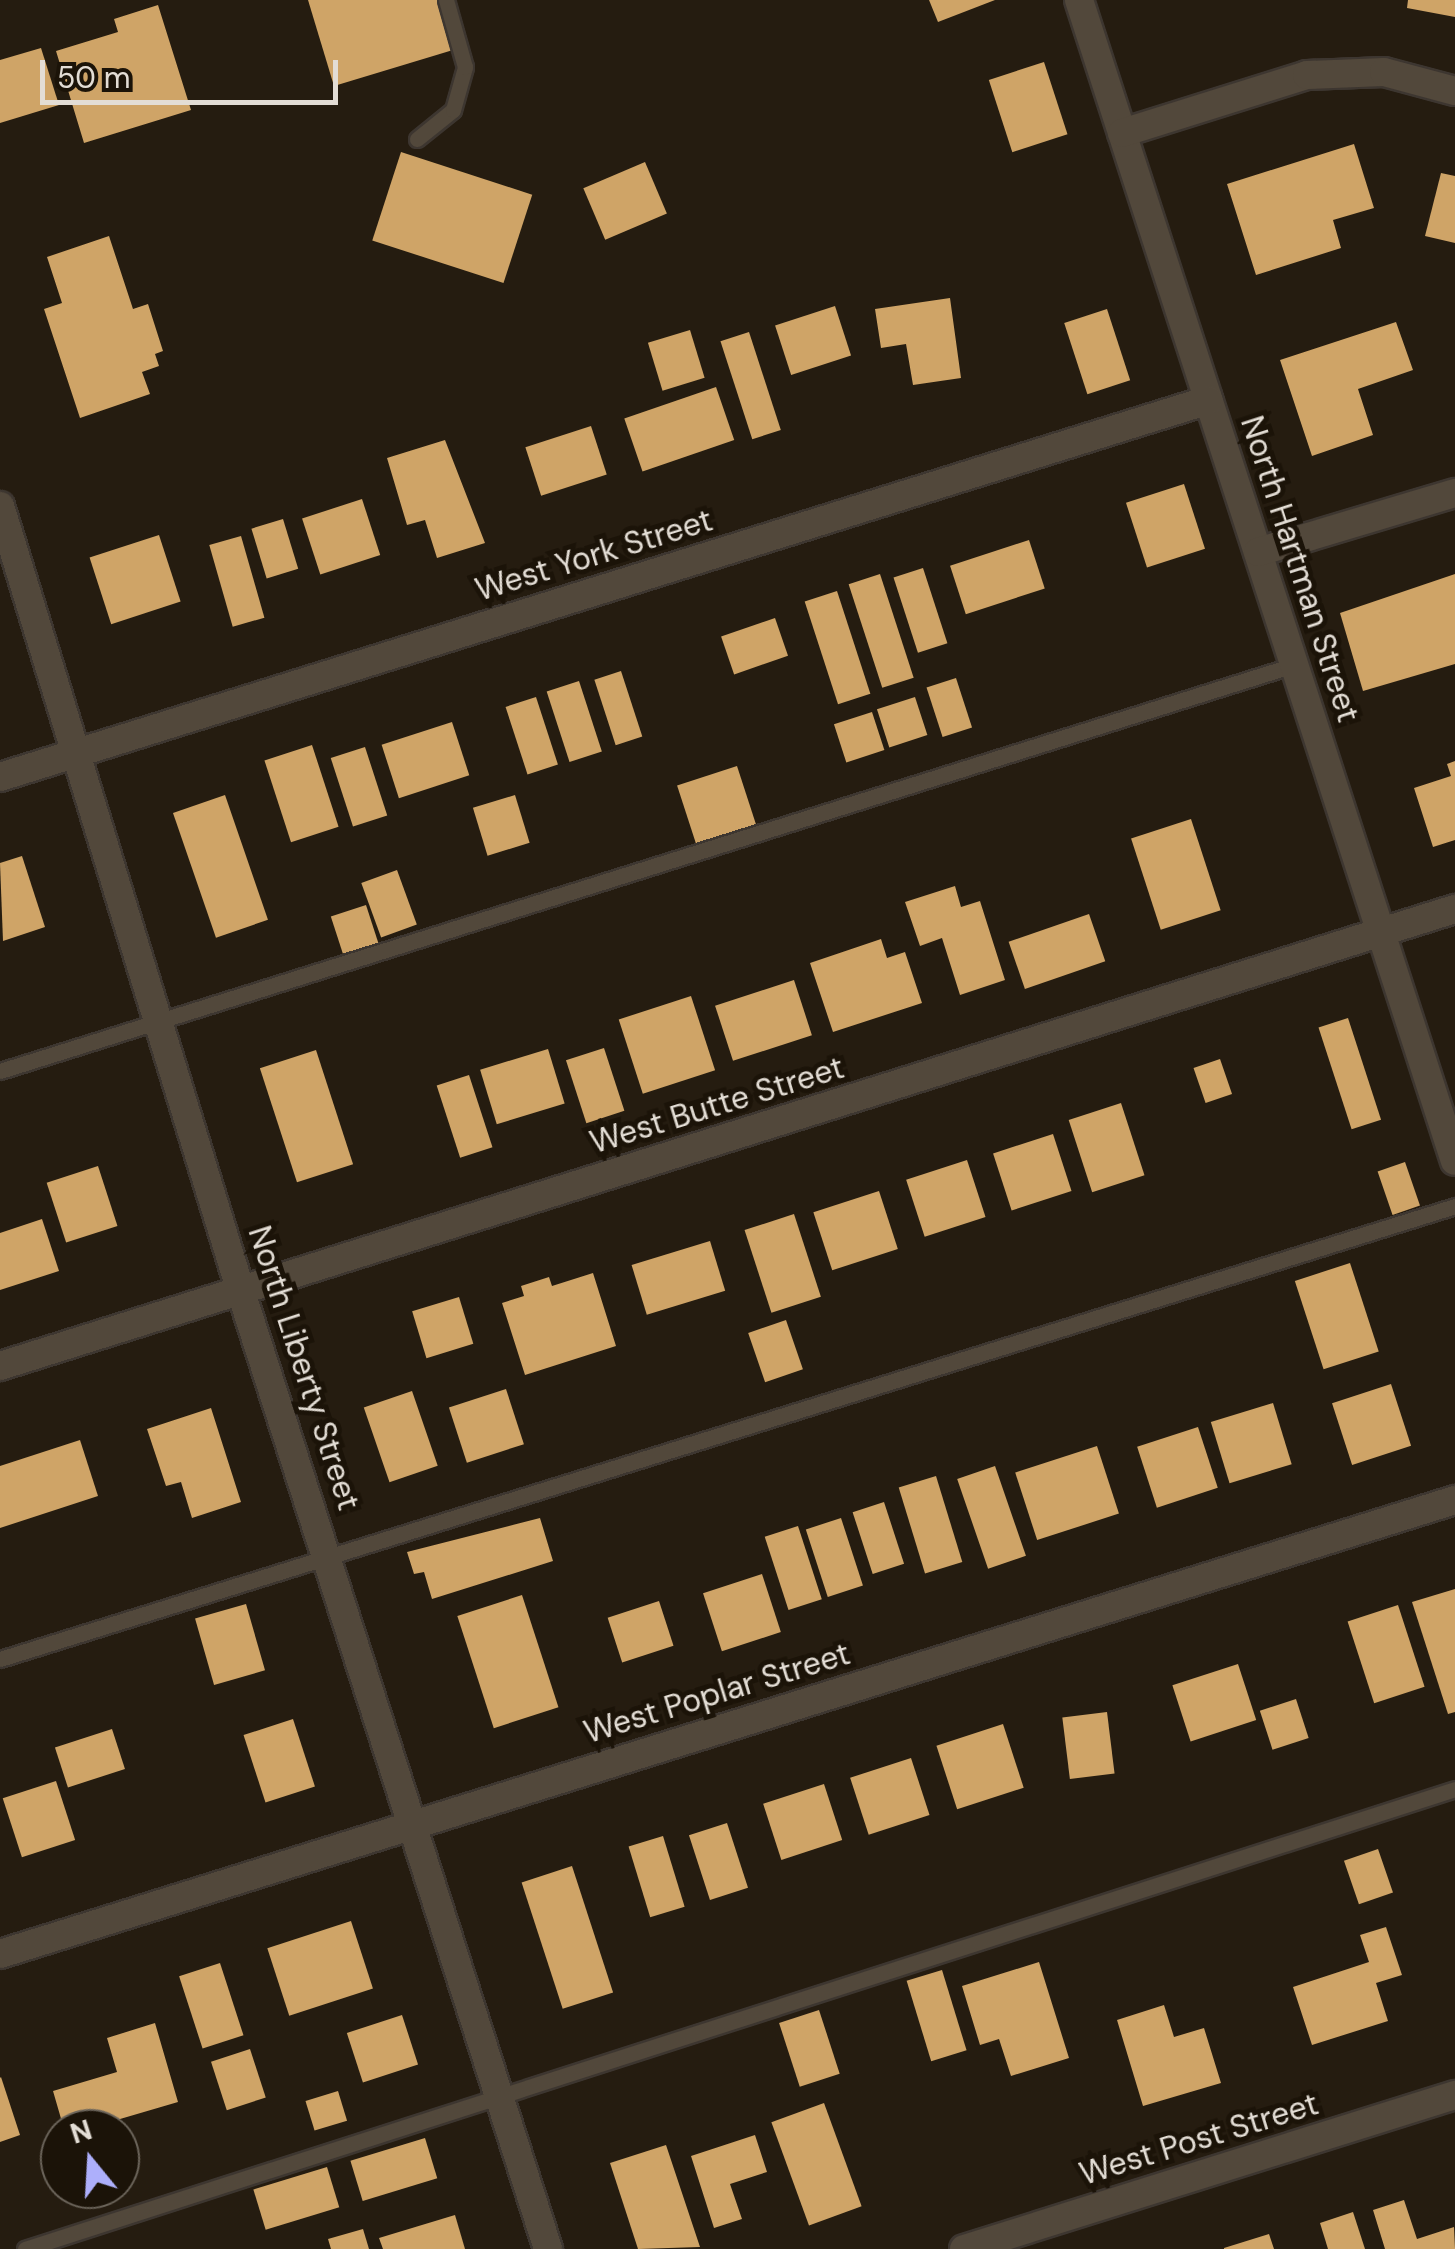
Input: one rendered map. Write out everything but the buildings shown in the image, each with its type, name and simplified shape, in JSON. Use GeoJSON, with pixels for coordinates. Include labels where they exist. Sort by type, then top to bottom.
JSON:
{"type":"FeatureCollection","features":[{"type":"Feature","properties":{"kind":"street","name":"North Hartman Street"},"geometry":{"type":"LineString","coordinates":[[1078,0],[1455,1160]]}},
{"type":"Feature","properties":{"kind":"street"},"geometry":{"type":"LineString","coordinates":[[1122,134],[1307,75],[1384,72],[1455,91]]}},
{"type":"Feature","properties":{"kind":"street","name":"West York Street"},"geometry":{"type":"LineString","coordinates":[[0,776],[1209,400]]}},
{"type":"Feature","properties":{"kind":"street"},"geometry":{"type":"LineString","coordinates":[[1258,552],[1455,493]]}},
{"type":"Feature","properties":{"kind":"street","name":"North Liberty Street"},"geometry":{"type":"LineString","coordinates":[[0,506],[241,1292],[548,2249]]}},
{"type":"Feature","properties":{"kind":"street","name":"West Butte Street"},"geometry":{"type":"LineString","coordinates":[[0,1366],[1455,909]]}},
{"type":"Feature","properties":{"kind":"street","name":"West Poplar Street"},"geometry":{"type":"LineString","coordinates":[[0,1954],[1455,1500]]}},
{"type":"Feature","properties":{"kind":"street","name":"West Post Street"},"geometry":{"type":"LineString","coordinates":[[964,2249],[1455,2095]]}},
{"type":"Feature","properties":{"kind":"lane"},"geometry":{"type":"LineString","coordinates":[[417,139],[453,110],[466,67],[446,0]]}},
{"type":"Feature","properties":{"kind":"lane"},"geometry":{"type":"LineString","coordinates":[[0,1071],[1294,665]]}},
{"type":"Feature","properties":{"kind":"lane"},"geometry":{"type":"LineString","coordinates":[[0,1659],[1455,1206]]}},
{"type":"Feature","properties":{"kind":"lane"},"geometry":{"type":"LineString","coordinates":[[25,2249],[1455,1789]]}}]}
